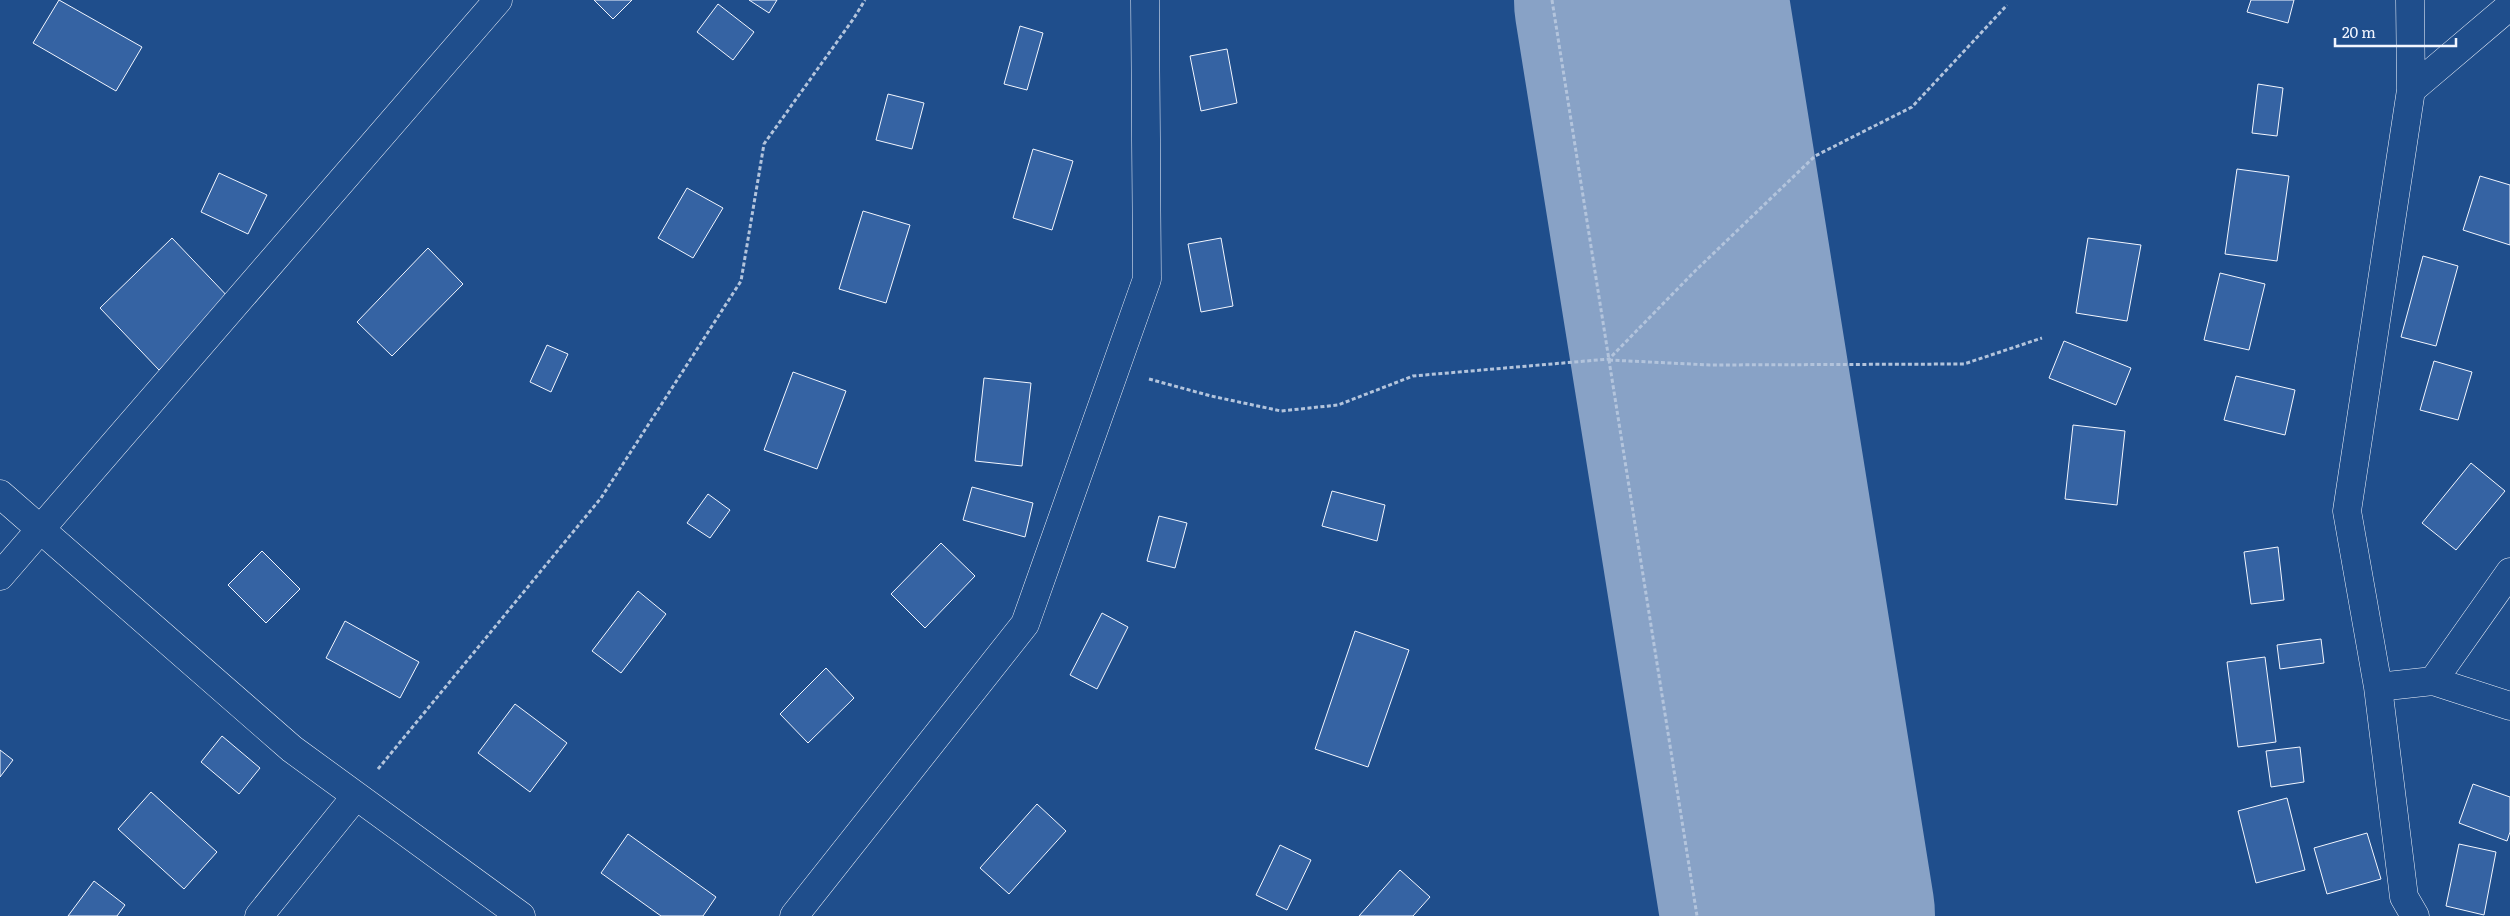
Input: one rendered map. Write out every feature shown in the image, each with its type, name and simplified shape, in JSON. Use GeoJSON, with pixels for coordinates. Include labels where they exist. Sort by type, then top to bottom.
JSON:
{"type":"FeatureCollection","features":[{"type":"Feature","properties":{"kind":"street"},"geometry":{"type":"LineString","coordinates":[[0,576],[42,530],[498,0]]}},
{"type":"Feature","properties":{"kind":"street"},"geometry":{"type":"LineString","coordinates":[[794,916],[1025,624],[1147,279],[1145,0]]}},
{"type":"Feature","properties":{"kind":"street"},"geometry":{"type":"LineString","coordinates":[[2410,0],[2412,90],[2347,511],[2378,687],[2404,897],[2415,916]]}},
{"type":"Feature","properties":{"kind":"street"},"geometry":{"type":"LineString","coordinates":[[2412,90],[2510,6]]}},
{"type":"Feature","properties":{"kind":"street"},"geometry":{"type":"LineString","coordinates":[[0,494],[292,749],[521,916]]}},
{"type":"Feature","properties":{"kind":"street"},"geometry":{"type":"LineString","coordinates":[[2433,681],[2510,572]]}},
{"type":"Feature","properties":{"kind":"street"},"geometry":{"type":"LineString","coordinates":[[2378,687],[2433,681],[2510,706]]}},
{"type":"Feature","properties":{"kind":"street"},"geometry":{"type":"LineString","coordinates":[[259,916],[356,796]]}},
{"type":"Feature","properties":{"kind":"path"},"geometry":{"type":"LineString","coordinates":[[356,796],[601,498],[741,282],[764,144],[854,18],[864,0]]}},
{"type":"Feature","properties":{"kind":"path"},"geometry":{"type":"LineString","coordinates":[[1552,0],[1697,916]]}},
{"type":"Feature","properties":{"kind":"path"},"geometry":{"type":"LineString","coordinates":[[1608,360],[1695,271],[1816,156],[1912,107],[2007,5]]}},
{"type":"Feature","properties":{"kind":"path"},"geometry":{"type":"LineString","coordinates":[[1115,368],[1210,396],[1281,411],[1338,405],[1412,376],[1608,360],[1710,365],[1964,364],[2042,338]]}},
{"type":"Feature","properties":{"kind":"building"},"geometry":{"type":"Polygon","coordinates":[[[59,0],[142,47],[116,91],[33,43],[59,0]]]}},
{"type":"Feature","properties":{"kind":"building"},"geometry":{"type":"Polygon","coordinates":[[[594,0],[632,0],[613,19],[594,0]]]}},
{"type":"Feature","properties":{"kind":"building"},"geometry":{"type":"Polygon","coordinates":[[[749,0],[777,0],[769,13],[749,0]]]}},
{"type":"Feature","properties":{"kind":"building"},"geometry":{"type":"Polygon","coordinates":[[[2251,0],[2294,0],[2288,23],[2247,12],[2251,0]]]}},
{"type":"Feature","properties":{"kind":"building"},"geometry":{"type":"Polygon","coordinates":[[[718,4],[754,32],[733,60],[697,32],[718,4]]]}},
{"type":"Feature","properties":{"kind":"building"},"geometry":{"type":"Polygon","coordinates":[[[1020,26],[1043,33],[1027,90],[1004,84],[1020,26]]]}},
{"type":"Feature","properties":{"kind":"building"},"geometry":{"type":"Polygon","coordinates":[[[1227,49],[1237,103],[1201,111],[1190,56],[1227,49]]]}},
{"type":"Feature","properties":{"kind":"building"},"geometry":{"type":"Polygon","coordinates":[[[2258,84],[2283,88],[2277,136],[2252,133],[2258,84]]]}},
{"type":"Feature","properties":{"kind":"building"},"geometry":{"type":"Polygon","coordinates":[[[888,94],[924,103],[912,149],[876,140],[888,94]]]}},
{"type":"Feature","properties":{"kind":"building"},"geometry":{"type":"Polygon","coordinates":[[[1033,149],[1073,161],[1052,230],[1013,218],[1033,149]]]}},
{"type":"Feature","properties":{"kind":"building"},"geometry":{"type":"Polygon","coordinates":[[[2237,169],[2289,176],[2277,261],[2225,254],[2237,169]]]}},
{"type":"Feature","properties":{"kind":"building"},"geometry":{"type":"Polygon","coordinates":[[[219,173],[267,195],[248,234],[201,212],[219,173]]]}},
{"type":"Feature","properties":{"kind":"building"},"geometry":{"type":"Polygon","coordinates":[[[2480,176],[2510,185],[2510,245],[2463,230],[2480,176]]]}},
{"type":"Feature","properties":{"kind":"building"},"geometry":{"type":"Polygon","coordinates":[[[687,188],[723,208],[693,258],[658,238],[687,188]]]}},
{"type":"Feature","properties":{"kind":"building"},"geometry":{"type":"Polygon","coordinates":[[[863,211],[910,225],[886,303],[839,289],[863,211]]]}},
{"type":"Feature","properties":{"kind":"building"},"geometry":{"type":"Polygon","coordinates":[[[172,238],[231,300],[159,370],[100,308],[172,238]]]}},
{"type":"Feature","properties":{"kind":"building"},"geometry":{"type":"Polygon","coordinates":[[[1221,238],[1233,306],[1201,312],[1188,244],[1221,238]]]}},
{"type":"Feature","properties":{"kind":"building"},"geometry":{"type":"Polygon","coordinates":[[[2088,238],[2141,245],[2127,321],[2076,313],[2088,238]]]}},
{"type":"Feature","properties":{"kind":"building"},"geometry":{"type":"Polygon","coordinates":[[[428,248],[463,284],[392,356],[357,322],[428,248]]]}},
{"type":"Feature","properties":{"kind":"building"},"geometry":{"type":"Polygon","coordinates":[[[2423,256],[2458,266],[2436,346],[2401,337],[2423,256]]]}},
{"type":"Feature","properties":{"kind":"building"},"geometry":{"type":"Polygon","coordinates":[[[2220,273],[2265,284],[2249,350],[2204,340],[2220,273]]]}},
{"type":"Feature","properties":{"kind":"building"},"geometry":{"type":"Polygon","coordinates":[[[2064,341],[2131,368],[2116,405],[2049,378],[2064,341]]]}},
{"type":"Feature","properties":{"kind":"building"},"geometry":{"type":"Polygon","coordinates":[[[547,345],[568,354],[551,392],[530,382],[547,345]]]}},
{"type":"Feature","properties":{"kind":"building"},"geometry":{"type":"Polygon","coordinates":[[[2434,361],[2472,372],[2458,420],[2420,410],[2434,361]]]}},
{"type":"Feature","properties":{"kind":"building"},"geometry":{"type":"Polygon","coordinates":[[[793,372],[846,391],[817,469],[764,450],[793,372]]]}},
{"type":"Feature","properties":{"kind":"building"},"geometry":{"type":"Polygon","coordinates":[[[2236,376],[2295,390],[2285,435],[2224,420],[2236,376]]]}},
{"type":"Feature","properties":{"kind":"building"},"geometry":{"type":"Polygon","coordinates":[[[984,378],[1031,383],[1022,466],[975,461],[984,378]]]}},
{"type":"Feature","properties":{"kind":"building"},"geometry":{"type":"Polygon","coordinates":[[[2073,425],[2125,431],[2117,505],[2065,499],[2073,425]]]}},
{"type":"Feature","properties":{"kind":"building"},"geometry":{"type":"Polygon","coordinates":[[[2471,463],[2505,491],[2456,550],[2422,523],[2471,463]]]}},
{"type":"Feature","properties":{"kind":"building"},"geometry":{"type":"Polygon","coordinates":[[[972,487],[1033,503],[1025,537],[963,520],[972,487]]]}},
{"type":"Feature","properties":{"kind":"building"},"geometry":{"type":"Polygon","coordinates":[[[1332,491],[1385,505],[1377,541],[1322,526],[1332,491]]]}},
{"type":"Feature","properties":{"kind":"building"},"geometry":{"type":"Polygon","coordinates":[[[708,494],[730,510],[710,538],[687,523],[708,494]]]}},
{"type":"Feature","properties":{"kind":"building"},"geometry":{"type":"Polygon","coordinates":[[[1159,516],[1187,523],[1175,568],[1147,561],[1159,516]]]}},
{"type":"Feature","properties":{"kind":"building"},"geometry":{"type":"Polygon","coordinates":[[[941,543],[975,576],[925,628],[891,594],[941,543]]]}},
{"type":"Feature","properties":{"kind":"building"},"geometry":{"type":"Polygon","coordinates":[[[2278,547],[2284,600],[2251,604],[2244,552],[2278,547]]]}},
{"type":"Feature","properties":{"kind":"building"},"geometry":{"type":"Polygon","coordinates":[[[262,551],[300,589],[266,623],[228,585],[262,551]]]}},
{"type":"Feature","properties":{"kind":"building"},"geometry":{"type":"Polygon","coordinates":[[[638,591],[666,614],[621,673],[592,651],[638,591]]]}},
{"type":"Feature","properties":{"kind":"building"},"geometry":{"type":"Polygon","coordinates":[[[1102,613],[1128,627],[1097,689],[1070,675],[1102,613]]]}},
{"type":"Feature","properties":{"kind":"building"},"geometry":{"type":"Polygon","coordinates":[[[345,621],[419,662],[400,698],[326,658],[345,621]]]}},
{"type":"Feature","properties":{"kind":"building"},"geometry":{"type":"Polygon","coordinates":[[[1355,631],[1409,650],[1368,767],[1315,749],[1355,631]]]}},
{"type":"Feature","properties":{"kind":"building"},"geometry":{"type":"Polygon","coordinates":[[[2321,639],[2324,663],[2280,669],[2277,645],[2321,639]]]}},
{"type":"Feature","properties":{"kind":"building"},"geometry":{"type":"Polygon","coordinates":[[[2265,657],[2276,742],[2238,747],[2227,662],[2265,657]]]}},
{"type":"Feature","properties":{"kind":"building"},"geometry":{"type":"Polygon","coordinates":[[[826,668],[854,698],[808,743],[780,714],[826,668]]]}},
{"type":"Feature","properties":{"kind":"building"},"geometry":{"type":"Polygon","coordinates":[[[515,704],[567,743],[530,792],[478,753],[515,704]]]}},
{"type":"Feature","properties":{"kind":"building"},"geometry":{"type":"Polygon","coordinates":[[[222,736],[260,768],[239,794],[201,762],[222,736]]]}},
{"type":"Feature","properties":{"kind":"building"},"geometry":{"type":"Polygon","coordinates":[[[2300,747],[2304,782],[2271,787],[2266,751],[2300,747]]]}},
{"type":"Feature","properties":{"kind":"building"},"geometry":{"type":"Polygon","coordinates":[[[0,750],[13,760],[0,777],[0,750]]]}},
{"type":"Feature","properties":{"kind":"building"},"geometry":{"type":"Polygon","coordinates":[[[2473,784],[2510,797],[2510,832],[2507,841],[2459,823],[2473,784]]]}},
{"type":"Feature","properties":{"kind":"building"},"geometry":{"type":"Polygon","coordinates":[[[151,792],[217,852],[184,889],[118,829],[151,792]]]}},
{"type":"Feature","properties":{"kind":"building"},"geometry":{"type":"Polygon","coordinates":[[[2287,798],[2305,870],[2256,883],[2238,811],[2287,798]]]}},
{"type":"Feature","properties":{"kind":"building"},"geometry":{"type":"Polygon","coordinates":[[[1037,804],[1066,831],[1009,894],[980,868],[1037,804]]]}},
{"type":"Feature","properties":{"kind":"building"},"geometry":{"type":"Polygon","coordinates":[[[2367,833],[2381,879],[2327,894],[2314,848],[2367,833]]]}},
{"type":"Feature","properties":{"kind":"building"},"geometry":{"type":"Polygon","coordinates":[[[628,834],[716,897],[703,916],[661,916],[601,873],[628,834]]]}},
{"type":"Feature","properties":{"kind":"building"},"geometry":{"type":"Polygon","coordinates":[[[2459,844],[2496,852],[2484,915],[2446,906],[2459,844]]]}},
{"type":"Feature","properties":{"kind":"building"},"geometry":{"type":"Polygon","coordinates":[[[1280,845],[1311,860],[1287,910],[1256,895],[1280,845]]]}},
{"type":"Feature","properties":{"kind":"building"},"geometry":{"type":"Polygon","coordinates":[[[1400,870],[1430,897],[1413,916],[1359,916],[1400,870]]]}},
{"type":"Feature","properties":{"kind":"building"},"geometry":{"type":"Polygon","coordinates":[[[94,881],[125,905],[117,916],[68,916],[94,881]]]}},
{"type":"Feature","properties":{"kind":"runway"},"geometry":{"type":"LineString","coordinates":[[1651,0],[1798,916]]}}]}
